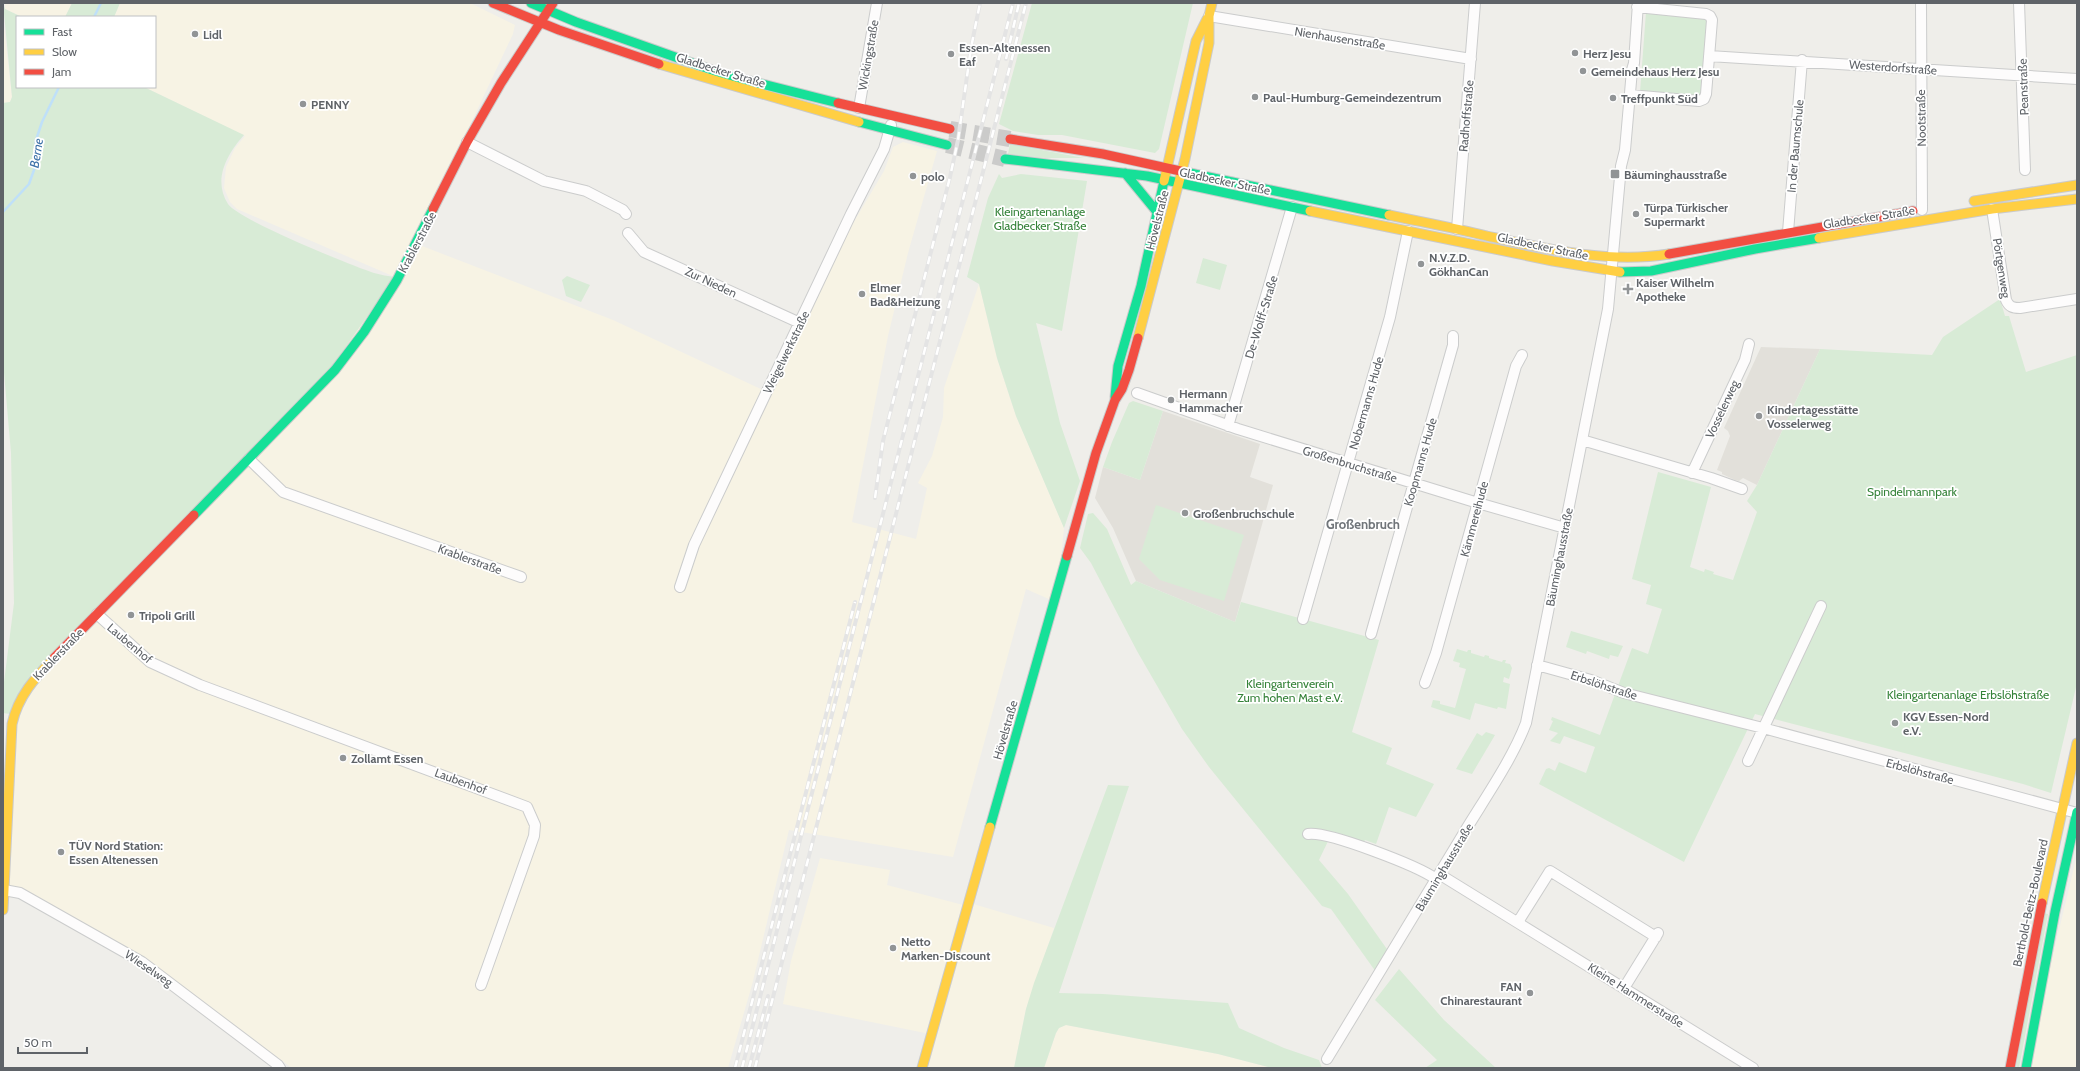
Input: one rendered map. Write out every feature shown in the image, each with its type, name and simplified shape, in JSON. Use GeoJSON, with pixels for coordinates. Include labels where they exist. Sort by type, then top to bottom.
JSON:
{"type":"FeatureCollection","features":[{"type":"Feature","properties":{"kind":"main road","name":"Gladbecker Straße"},"geometry":{"type":"LineString","coordinates":[[493,3],[540,24],[598,45],[738,89],[947,145]]}},
{"type":"Feature","properties":{"kind":"main road","name":"Gladbecker Straße"},"geometry":{"type":"LineString","coordinates":[[532,3],[551,7],[642,46],[726,74],[893,117],[950,129]]}},
{"type":"Feature","properties":{"kind":"main road","name":"Hövelstraße"},"geometry":{"type":"LineString","coordinates":[[1115,400],[1117,371],[1141,286],[1196,41],[1208,16],[1212,3]]}},
{"type":"Feature","properties":{"kind":"main road","name":"Krablerstraße"},"geometry":{"type":"LineString","coordinates":[[3,910],[9,752],[8,716],[31,682],[335,370],[364,332],[405,265],[467,142],[502,83],[551,7]]}},
{"type":"Feature","properties":{"kind":"main road","name":"Hövelstraße"},"geometry":{"type":"LineString","coordinates":[[922,1068],[1096,452],[1115,400],[1122,389],[1129,370],[1155,277],[1182,170],[1209,43],[1208,16]]}},
{"type":"Feature","properties":{"kind":"main road","name":"Gladbecker Straße"},"geometry":{"type":"LineString","coordinates":[[1010,139],[1168,167],[1567,251],[1614,257],[1637,258],[1661,255],[1925,209]]}},
{"type":"Feature","properties":{"kind":"main road","name":"Gladbecker Straße"},"geometry":{"type":"LineString","coordinates":[[1006,160],[1125,173],[1164,180],[1613,272],[1651,271],[1755,249],[1992,209],[2077,199]]}},
{"type":"Feature","properties":{"kind":"main road"},"geometry":{"type":"LineString","coordinates":[[1125,173],[1157,212]]}},
{"type":"Feature","properties":{"kind":"main road"},"geometry":{"type":"LineString","coordinates":[[1966,203],[2030,191],[2077,185]]}},
{"type":"Feature","properties":{"kind":"main road","name":"Berthold-Beitz-Boulevard"},"geometry":{"type":"LineString","coordinates":[[2010,1068],[2061,809],[2077,743]]}},
{"type":"Feature","properties":{"kind":"main road"},"geometry":{"type":"LineString","coordinates":[[2026,1068],[2057,898],[2077,812]]}},
{"type":"Feature","properties":{"kind":"street","name":"Wickingstraße"},"geometry":{"type":"LineString","coordinates":[[860,108],[877,3]]}},
{"type":"Feature","properties":{"kind":"street","name":"Radhoffstraße"},"geometry":{"type":"LineString","coordinates":[[1457,229],[1475,3]]}},
{"type":"Feature","properties":{"kind":"street","name":"Nootstraße"},"geometry":{"type":"LineString","coordinates":[[1921,3],[1920,69],[1925,209]]}},
{"type":"Feature","properties":{"kind":"street","name":"Peanstraße"},"geometry":{"type":"LineString","coordinates":[[2019,3],[2025,170]]}},
{"type":"Feature","properties":{"kind":"street"},"geometry":{"type":"LineString","coordinates":[[1630,95],[1700,101],[1704,99],[1706,94],[1712,20],[1710,16],[1706,14],[1638,5]]}},
{"type":"Feature","properties":{"kind":"street","name":"Bäuminghausstraße"},"geometry":{"type":"LineString","coordinates":[[1327,1059],[1522,734],[1526,722],[1608,309],[1613,272],[1621,166],[1625,150],[1634,63],[1638,5]]}},
{"type":"Feature","properties":{"kind":"street","name":"Nienhausenstraße"},"geometry":{"type":"LineString","coordinates":[[1208,16],[1471,59]]}},
{"type":"Feature","properties":{"kind":"street","name":"Westerdorfstraße"},"geometry":{"type":"LineString","coordinates":[[1709,56],[1802,60],[2077,79]]}},
{"type":"Feature","properties":{"kind":"street","name":"In der Baumschule"},"geometry":{"type":"LineString","coordinates":[[1788,232],[1802,60]]}},
{"type":"Feature","properties":{"kind":"street","name":"Weigelwerkstraße"},"geometry":{"type":"LineString","coordinates":[[680,587],[697,538],[877,163],[890,130],[893,117]]}},
{"type":"Feature","properties":{"kind":"street"},"geometry":{"type":"LineString","coordinates":[[467,142],[544,181],[586,191],[623,210],[626,214]]}},
{"type":"Feature","properties":{"kind":"street","name":"De-Wolff-Straße"},"geometry":{"type":"LineString","coordinates":[[1228,426],[1292,207]]}},
{"type":"Feature","properties":{"kind":"street","name":"Pörtgenweg"},"geometry":{"type":"LineString","coordinates":[[1992,209],[2008,305],[2020,308],[2077,299]]}},
{"type":"Feature","properties":{"kind":"street","name":"Nobermanns Hude"},"geometry":{"type":"LineString","coordinates":[[1303,619],[1390,317],[1408,231]]}},
{"type":"Feature","properties":{"kind":"street","name":"Zur Nieden"},"geometry":{"type":"LineString","coordinates":[[628,233],[644,252],[800,323]]}},
{"type":"Feature","properties":{"kind":"street","name":"Koopmanns Hude"},"geometry":{"type":"LineString","coordinates":[[1371,634],[1453,345],[1453,336]]}},
{"type":"Feature","properties":{"kind":"street","name":"Vosselerweg"},"geometry":{"type":"LineString","coordinates":[[1692,473],[1745,360],[1748,344]]}},
{"type":"Feature","properties":{"kind":"street","name":"Kämmereihude"},"geometry":{"type":"LineString","coordinates":[[1425,683],[1436,653],[1516,366],[1522,355]]}},
{"type":"Feature","properties":{"kind":"street","name":"Großenbruchstraße"},"geometry":{"type":"LineString","coordinates":[[1137,394],[1228,426],[1414,484],[1565,528]]}},
{"type":"Feature","properties":{"kind":"street"},"geometry":{"type":"LineString","coordinates":[[1582,440],[1692,473],[1742,490]]}},
{"type":"Feature","properties":{"kind":"street","name":"Krablerstraße"},"geometry":{"type":"LineString","coordinates":[[249,459],[283,492],[521,577]]}},
{"type":"Feature","properties":{"kind":"street"},"geometry":{"type":"LineString","coordinates":[[1748,761],[1821,606]]}},
{"type":"Feature","properties":{"kind":"street","name":"Laubenhof"},"geometry":{"type":"LineString","coordinates":[[97,614],[150,662],[200,684],[527,807],[535,825],[534,836],[481,985]]}},
{"type":"Feature","properties":{"kind":"street","name":"Erbslöhstraße"},"geometry":{"type":"LineString","coordinates":[[1537,665],[1591,680],[1624,693],[1763,728],[2061,809],[2077,812]]}},
{"type":"Feature","properties":{"kind":"street","name":"Kleine Hammerstraße"},"geometry":{"type":"LineString","coordinates":[[1308,834],[1329,836],[1438,876],[1518,922],[1753,1068]]}},
{"type":"Feature","properties":{"kind":"street"},"geometry":{"type":"LineString","coordinates":[[1518,922],[1550,871],[1657,935],[1624,988]]}},
{"type":"Feature","properties":{"kind":"street","name":"Wieselweg"},"geometry":{"type":"LineString","coordinates":[[4,890],[20,893],[136,958],[207,1010],[280,1068]]}},
{"type":"Feature","properties":{"kind":"street"},"geometry":{"type":"LineString","coordinates":[[2044,892],[2057,898]]}},
{"type":"Feature","properties":{"kind":"shaded area"},"geometry":{"type":"Polygon","coordinates":[[[5,3],[72,3],[66,16],[20,16],[5,9],[5,3]]]}},
{"type":"Feature","properties":{"kind":"shaded area"},"geometry":{"type":"Polygon","coordinates":[[[120,3],[470,3],[515,25],[513,34],[462,142],[395,277],[237,209],[230,202],[224,188],[226,167],[235,148],[245,136],[146,88],[156,88],[156,16],[114,16],[120,3]]]}},
{"type":"Feature","properties":{"kind":"shaded area"},"geometry":{"type":"Polygon","coordinates":[[[3,18],[12,97],[10,102],[3,103],[3,18]]]}},
{"type":"Feature","properties":{"kind":"shaded area"},"geometry":{"type":"Polygon","coordinates":[[[903,142],[937,151],[908,253],[888,336],[852,522],[916,539],[927,488],[918,483],[932,456],[943,417],[944,388],[979,284],[997,358],[1016,416],[1064,528],[1060,568],[1051,600],[1026,589],[953,857],[789,830],[752,985],[728,1068],[292,1068],[127,947],[13,888],[5,887],[17,705],[246,465],[417,244],[613,320],[767,392],[855,220],[884,171],[893,147],[903,142]]]}},
{"type":"Feature","properties":{"kind":"shaded area","name":"Kindertagesstätte Vosselerweg"},"geometry":{"type":"Polygon","coordinates":[[[1761,347],[1820,349],[1757,485],[1743,478],[1739,481],[1735,480],[1717,470],[1730,436],[1728,431],[1724,428],[1761,347]]]}},
{"type":"Feature","properties":{"kind":"shaded area","name":"Großenbruchschule"},"geometry":{"type":"Polygon","coordinates":[[[1163,411],[1260,444],[1250,477],[1273,485],[1235,622],[1136,581],[1113,528],[1095,498],[1103,467],[1140,480],[1163,411]]]}},
{"type":"Feature","properties":{"kind":"shaded area"},"geometry":{"type":"Polygon","coordinates":[[[2077,855],[2077,1068],[2032,1068],[2041,1005],[2077,855]]]}},
{"type":"Feature","properties":{"kind":"shaded area"},"geometry":{"type":"Polygon","coordinates":[[[820,858],[890,870],[887,885],[967,906],[930,1034],[783,1004],[791,961],[820,858]]]}},
{"type":"Feature","properties":{"kind":"shaded area"},"geometry":{"type":"Polygon","coordinates":[[[970,903],[1054,928],[1026,1009],[1014,1068],[923,1068],[970,903]]]}},
{"type":"Feature","properties":{"kind":"shaded area"},"geometry":{"type":"Polygon","coordinates":[[[1066,1025],[1218,1054],[1272,1068],[1044,1068],[1056,1033],[1059,1028],[1066,1025]]]}},
{"type":"Feature","properties":{"kind":"green space"},"geometry":{"type":"Polygon","coordinates":[[[3,3],[5,9],[20,16],[16,16],[16,88],[146,88],[244,135],[232,150],[224,167],[222,176],[223,195],[228,204],[236,211],[252,220],[296,242],[374,273],[395,277],[333,365],[10,714],[3,713],[3,690],[14,603],[11,453],[3,361],[3,103],[10,102],[12,97],[3,3]]]}},
{"type":"Feature","properties":{"kind":"green space"},"geometry":{"type":"Polygon","coordinates":[[[72,3],[120,3],[114,16],[66,16],[72,3]]]}},
{"type":"Feature","properties":{"kind":"green space"},"geometry":{"type":"Polygon","coordinates":[[[1032,3],[1193,3],[1159,149],[1155,153],[1062,135],[1038,135],[1013,131],[999,124],[1032,3]]]}},
{"type":"Feature","properties":{"kind":"green space"},"geometry":{"type":"Polygon","coordinates":[[[1646,12],[1704,17],[1709,22],[1702,94],[1698,97],[1640,92],[1646,12]]]}},
{"type":"Feature","properties":{"kind":"green space"},"geometry":{"type":"Polygon","coordinates":[[[1010,144],[1084,158],[1045,158],[1008,154],[1010,144]]]}},
{"type":"Feature","properties":{"kind":"green space","name":"Kleingartenanlage Gladbecker Straße"},"geometry":{"type":"Polygon","coordinates":[[[999,174],[1002,178],[1021,174],[1087,181],[1062,331],[1036,323],[1060,423],[1080,481],[1064,528],[1016,416],[997,358],[979,284],[967,277],[988,198],[999,174]]]}},
{"type":"Feature","properties":{"kind":"green space"},"geometry":{"type":"Polygon","coordinates":[[[1203,258],[1227,265],[1220,290],[1196,283],[1203,258]]]}},
{"type":"Feature","properties":{"kind":"green space"},"geometry":{"type":"Polygon","coordinates":[[[567,276],[590,285],[581,302],[566,296],[562,280],[567,276]]]}},
{"type":"Feature","properties":{"kind":"green space"},"geometry":{"type":"Polygon","coordinates":[[[2000,299],[2005,316],[2009,316],[2026,372],[2077,355],[2077,683],[2051,793],[2023,784],[1755,714],[1684,862],[1539,784],[1546,769],[1549,768],[1555,771],[1559,762],[1586,773],[1595,747],[1564,736],[1560,744],[1550,741],[1558,733],[1549,730],[1553,721],[1551,720],[1552,717],[1600,735],[1632,648],[1648,654],[1662,609],[1646,604],[1651,585],[1632,579],[1658,472],[1711,487],[1690,567],[1704,572],[1705,569],[1714,572],[1713,574],[1733,580],[1757,512],[1747,501],[1757,485],[1820,349],[1932,355],[1943,337],[2000,299]]]}},
{"type":"Feature","properties":{"kind":"green space"},"geometry":{"type":"Polygon","coordinates":[[[1133,401],[1163,411],[1140,480],[1103,467],[1129,403],[1133,401]]]}},
{"type":"Feature","properties":{"kind":"green space"},"geometry":{"type":"Polygon","coordinates":[[[1156,505],[1244,535],[1224,601],[1160,580],[1139,559],[1156,505]]]}},
{"type":"Feature","properties":{"kind":"green space","name":"Kleingartenverein Zum hohen Mast e.V."},"geometry":{"type":"Polygon","coordinates":[[[1093,513],[1107,529],[1131,585],[1136,581],[1235,622],[1241,602],[1379,640],[1352,732],[1392,748],[1386,764],[1434,784],[1416,817],[1389,807],[1376,844],[1365,840],[1362,846],[1331,835],[1319,860],[1348,894],[1389,952],[1376,972],[1331,909],[1322,906],[1209,767],[1182,729],[1137,651],[1091,563],[1080,548],[1088,514],[1093,513]]]}},
{"type":"Feature","properties":{"kind":"green space"},"geometry":{"type":"Polygon","coordinates":[[[1571,631],[1623,646],[1618,657],[1610,655],[1609,659],[1587,651],[1586,654],[1566,647],[1571,631]]]}},
{"type":"Feature","properties":{"kind":"green space"},"geometry":{"type":"Polygon","coordinates":[[[1457,649],[1467,652],[1468,650],[1471,650],[1471,653],[1484,657],[1485,655],[1489,656],[1489,658],[1502,662],[1503,660],[1506,660],[1505,663],[1510,664],[1512,668],[1509,679],[1504,677],[1503,682],[1510,684],[1506,709],[1498,707],[1497,709],[1475,703],[1470,720],[1431,707],[1433,700],[1440,701],[1440,704],[1455,708],[1466,669],[1459,667],[1460,663],[1453,661],[1457,649]]]}},
{"type":"Feature","properties":{"kind":"green space"},"geometry":{"type":"Polygon","coordinates":[[[1486,732],[1495,735],[1472,774],[1456,769],[1477,733],[1482,736],[1486,732]]]}},
{"type":"Feature","properties":{"kind":"green space"},"geometry":{"type":"Polygon","coordinates":[[[1108,785],[1129,786],[1059,993],[1103,994],[1228,1003],[1239,1028],[1284,1048],[1319,1060],[1322,1068],[1272,1068],[1218,1054],[1066,1025],[1059,1028],[1056,1033],[1044,1068],[1014,1068],[1026,1009],[1034,983],[1108,785]]]}},
{"type":"Feature","properties":{"kind":"green space"},"geometry":{"type":"Polygon","coordinates":[[[2042,913],[2048,914],[2019,1068],[2016,1068],[2042,913]]]}},
{"type":"Feature","properties":{"kind":"green space"},"geometry":{"type":"Polygon","coordinates":[[[1399,969],[1444,1020],[1496,1068],[1425,1068],[1437,1060],[1375,1000],[1399,969]]]}},
{"type":"Feature","properties":{"kind":"waterway","name":"Berne"},"geometry":{"type":"LineString","coordinates":[[94,16],[101,3]]}},
{"type":"Feature","properties":{"kind":"waterway","name":"Berne"},"geometry":{"type":"LineString","coordinates":[[3,212],[29,184],[34,170],[36,140],[42,122],[59,88]]}},
{"type":"Feature","properties":{"kind":"tunnel"},"geometry":{"type":"LineString","coordinates":[[950,129],[1010,139]]}},
{"type":"Feature","properties":{"kind":"tunnel"},"geometry":{"type":"LineString","coordinates":[[947,145],[1005,159]]}},
{"type":"Feature","properties":{"kind":"railway"},"geometry":{"type":"LineString","coordinates":[[875,498],[883,441],[958,140],[971,48],[980,3]]}},
{"type":"Feature","properties":{"kind":"railway"},"geometry":{"type":"LineString","coordinates":[[742,1068],[1013,3]]}},
{"type":"Feature","properties":{"kind":"railway"},"geometry":{"type":"LineString","coordinates":[[1006,59],[1019,3]]}},
{"type":"Feature","properties":{"kind":"railway"},"geometry":{"type":"LineString","coordinates":[[755,1068],[1026,3]]}},
{"type":"Feature","properties":{"kind":"railway"},"geometry":{"type":"LineString","coordinates":[[735,1068],[855,602]]}},
{"type":"Feature","properties":{"kind":"railway"},"geometry":{"type":"LineString","coordinates":[[749,1068],[768,996]]}},
{"type":"Feature","properties":{"kind":"traffic: fast"},"geometry":{"type":"LineString","coordinates":[[531,3],[576,22],[726,75],[838,103]]}},
{"type":"Feature","properties":{"kind":"traffic: fast"},"geometry":{"type":"LineString","coordinates":[[859,122],[947,145]]}},
{"type":"Feature","properties":{"kind":"traffic: fast"},"geometry":{"type":"LineString","coordinates":[[1005,159],[1147,176],[1310,211]]}},
{"type":"Feature","properties":{"kind":"traffic: fast"},"geometry":{"type":"LineString","coordinates":[[1185,172],[1389,215]]}},
{"type":"Feature","properties":{"kind":"traffic: fast"},"geometry":{"type":"LineString","coordinates":[[1125,173],[1157,212]]}},
{"type":"Feature","properties":{"kind":"traffic: fast"},"geometry":{"type":"LineString","coordinates":[[1115,397],[1118,366],[1141,286],[1164,181]]}},
{"type":"Feature","properties":{"kind":"traffic: fast"},"geometry":{"type":"LineString","coordinates":[[194,515],[335,370],[364,332],[397,280],[433,209]]}},
{"type":"Feature","properties":{"kind":"traffic: fast"},"geometry":{"type":"LineString","coordinates":[[1620,272],[1651,271],[1755,249],[1819,238]]}},
{"type":"Feature","properties":{"kind":"traffic: fast"},"geometry":{"type":"LineString","coordinates":[[990,827],[1067,556]]}},
{"type":"Feature","properties":{"kind":"traffic: fast"},"geometry":{"type":"LineString","coordinates":[[2026,1068],[2055,912],[2077,812]]}},
{"type":"Feature","properties":{"kind":"traffic: slow"},"geometry":{"type":"LineString","coordinates":[[1138,338],[1185,159],[1209,43],[1209,16],[1212,3]]}},
{"type":"Feature","properties":{"kind":"traffic: slow"},"geometry":{"type":"LineString","coordinates":[[1164,181],[1196,41],[1207,19]]}},
{"type":"Feature","properties":{"kind":"traffic: slow"},"geometry":{"type":"LineString","coordinates":[[659,64],[859,122]]}},
{"type":"Feature","properties":{"kind":"traffic: slow"},"geometry":{"type":"LineString","coordinates":[[1974,201],[2077,185]]}},
{"type":"Feature","properties":{"kind":"traffic: slow"},"geometry":{"type":"LineString","coordinates":[[1819,238],[1992,209],[2077,199]]}},
{"type":"Feature","properties":{"kind":"traffic: slow"},"geometry":{"type":"LineString","coordinates":[[1310,211],[1553,261],[1620,272]]}},
{"type":"Feature","properties":{"kind":"traffic: slow"},"geometry":{"type":"LineString","coordinates":[[1389,215],[1532,246],[1578,254],[1624,257],[1646,257],[1669,254]]}},
{"type":"Feature","properties":{"kind":"traffic: slow"},"geometry":{"type":"LineString","coordinates":[[3,910],[12,724],[18,705],[28,688],[54,658]]}},
{"type":"Feature","properties":{"kind":"traffic: slow"},"geometry":{"type":"LineString","coordinates":[[2042,903],[2077,743]]}},
{"type":"Feature","properties":{"kind":"traffic: slow"},"geometry":{"type":"LineString","coordinates":[[922,1068],[990,827]]}},
{"type":"Feature","properties":{"kind":"traffic: jam"},"geometry":{"type":"LineString","coordinates":[[493,3],[559,30],[659,64]]}},
{"type":"Feature","properties":{"kind":"traffic: jam"},"geometry":{"type":"LineString","coordinates":[[433,209],[467,142],[501,83],[553,3]]}},
{"type":"Feature","properties":{"kind":"traffic: jam"},"geometry":{"type":"LineString","coordinates":[[838,103],[950,129]]}},
{"type":"Feature","properties":{"kind":"traffic: jam"},"geometry":{"type":"LineString","coordinates":[[1010,139],[1103,154],[1185,172]]}},
{"type":"Feature","properties":{"kind":"traffic: jam"},"geometry":{"type":"LineString","coordinates":[[1669,254],[1913,211]]}},
{"type":"Feature","properties":{"kind":"traffic: jam"},"geometry":{"type":"LineString","coordinates":[[1067,556],[1096,453],[1115,400],[1122,389],[1129,370],[1138,338]]}},
{"type":"Feature","properties":{"kind":"traffic: jam"},"geometry":{"type":"LineString","coordinates":[[54,658],[194,515]]}},
{"type":"Feature","properties":{"kind":"traffic: jam"},"geometry":{"type":"LineString","coordinates":[[2010,1068],[2042,903]]}},
{"type":"Feature","properties":{"kind":"place","name":"Lidl"},"geometry":{"type":"Point","coordinates":[195,34]}},
{"type":"Feature","properties":{"kind":"place","name":"Herz Jesu"},"geometry":{"type":"Point","coordinates":[1575,53]}},
{"type":"Feature","properties":{"kind":"place","name":"Essen-Altenessen Eaf"},"geometry":{"type":"Point","coordinates":[951,54]}},
{"type":"Feature","properties":{"kind":"place","name":"Gemeindehaus Herz Jesu"},"geometry":{"type":"Point","coordinates":[1583,71]}},
{"type":"Feature","properties":{"kind":"place","name":"Paul-Humburg-Gemeindezentrum"},"geometry":{"type":"Point","coordinates":[1255,97]}},
{"type":"Feature","properties":{"kind":"place","name":"Treffpunkt Süd"},"geometry":{"type":"Point","coordinates":[1613,98]}},
{"type":"Feature","properties":{"kind":"place","name":"PENNY"},"geometry":{"type":"Point","coordinates":[303,104]}},
{"type":"Feature","properties":{"kind":"place","name":"Bäuminghausstraße"},"geometry":{"type":"Point","coordinates":[1615,174]}},
{"type":"Feature","properties":{"kind":"place","name":"polo"},"geometry":{"type":"Point","coordinates":[913,176]}},
{"type":"Feature","properties":{"kind":"place","name":"Türpa Türkischer Supermarkt"},"geometry":{"type":"Point","coordinates":[1636,214]}},
{"type":"Feature","properties":{"kind":"place","name":"N.V.Z.D. GökhanCan"},"geometry":{"type":"Point","coordinates":[1421,264]}},
{"type":"Feature","properties":{"kind":"place","name":"Kaiser Wilhelm Apotheke"},"geometry":{"type":"Point","coordinates":[1628,289]}},
{"type":"Feature","properties":{"kind":"place","name":"Elmer Bad&Heizung"},"geometry":{"type":"Point","coordinates":[862,294]}},
{"type":"Feature","properties":{"kind":"place","name":"Hermann Hammacher"},"geometry":{"type":"Point","coordinates":[1171,400]}},
{"type":"Feature","properties":{"kind":"place","name":"Kindertagesstätte Vosselerweg"},"geometry":{"type":"Point","coordinates":[1759,416]}},
{"type":"Feature","properties":{"kind":"place","name":"Großenbruchschule"},"geometry":{"type":"Point","coordinates":[1185,513]}},
{"type":"Feature","properties":{"kind":"place","name":"Tripoli Grill"},"geometry":{"type":"Point","coordinates":[131,615]}},
{"type":"Feature","properties":{"kind":"place","name":"KGV Essen-Nord e.V."},"geometry":{"type":"Point","coordinates":[1895,723]}},
{"type":"Feature","properties":{"kind":"place","name":"Zollamt Essen"},"geometry":{"type":"Point","coordinates":[343,758]}},
{"type":"Feature","properties":{"kind":"place","name":"TÜV Nord Station: Essen Altenessen"},"geometry":{"type":"Point","coordinates":[61,852]}},
{"type":"Feature","properties":{"kind":"place","name":"Netto Marken-Discount"},"geometry":{"type":"Point","coordinates":[893,948]}},
{"type":"Feature","properties":{"kind":"place","name":"FAN Chinarestaurant"},"geometry":{"type":"Point","coordinates":[1530,993]}},
{"type":"Feature","properties":{"kind":"district","name":"Großenbruch"},"geometry":{"type":"Point","coordinates":[1363,524]}},
{"type":"Feature","properties":{"kind":"park label","name":"Spindelmannpark"},"geometry":{"type":"Point","coordinates":[1912,491]}},
{"type":"Feature","properties":{"kind":"park label","name":"Kleingartenanlage Erbslöhstraße"},"geometry":{"type":"Point","coordinates":[1968,694]}}]}
